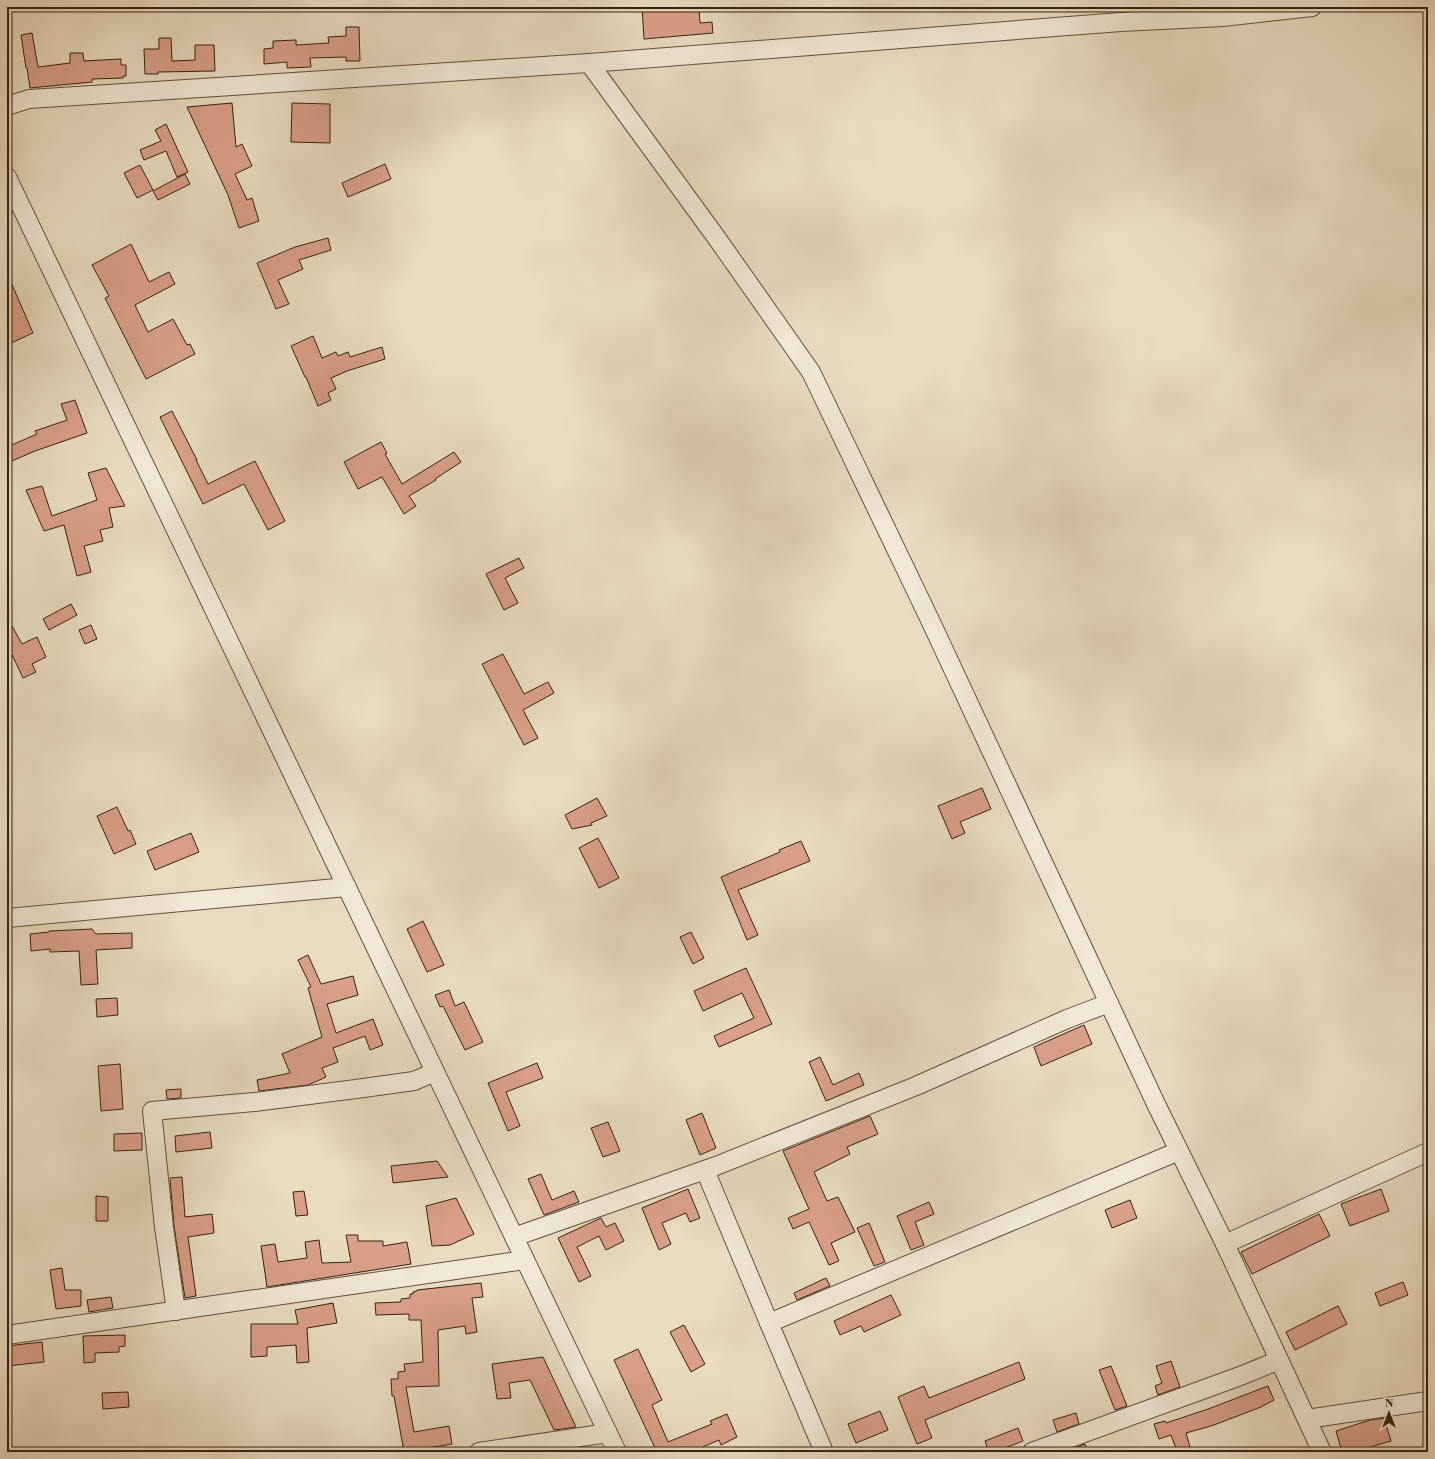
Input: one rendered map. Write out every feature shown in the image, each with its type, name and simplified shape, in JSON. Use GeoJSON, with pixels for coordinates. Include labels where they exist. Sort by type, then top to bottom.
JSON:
{"type":"FeatureCollection","features":[{"type":"Feature","properties":{"kind":"street"},"geometry":{"type":"LineString","coordinates":[[7,106],[29,99],[589,63],[1121,22],[1223,17],[1298,10],[1312,7]]}},
{"type":"Feature","properties":{"kind":"street"},"geometry":{"type":"LineString","coordinates":[[589,63],[716,237],[811,372],[933,627],[1179,1151],[1225,1244],[1322,1452]]}},
{"type":"Feature","properties":{"kind":"street"},"geometry":{"type":"LineString","coordinates":[[7,177],[617,1452]]}},
{"type":"Feature","properties":{"kind":"street"},"geometry":{"type":"LineString","coordinates":[[7,918],[347,887]]}},
{"type":"Feature","properties":{"kind":"street"},"geometry":{"type":"LineString","coordinates":[[514,1237],[704,1170],[916,1086],[1067,1019],[1109,1003]]}},
{"type":"Feature","properties":{"kind":"street"},"geometry":{"type":"LineString","coordinates":[[176,1311],[164,1227],[152,1112],[254,1102],[414,1081],[435,1072]]}},
{"type":"Feature","properties":{"kind":"street"},"geometry":{"type":"LineString","coordinates":[[769,1323],[1179,1151]]}},
{"type":"Feature","properties":{"kind":"street"},"geometry":{"type":"LineString","coordinates":[[1225,1244],[1428,1152]]}},
{"type":"Feature","properties":{"kind":"street"},"geometry":{"type":"LineString","coordinates":[[704,1170],[824,1452]]}},
{"type":"Feature","properties":{"kind":"street"},"geometry":{"type":"LineString","coordinates":[[7,1335],[525,1260]]}},
{"type":"Feature","properties":{"kind":"street"},"geometry":{"type":"LineString","coordinates":[[1032,1452],[1279,1360]]}},
{"type":"Feature","properties":{"kind":"street"},"geometry":{"type":"LineString","coordinates":[[1307,1419],[1428,1401]]}},
{"type":"Feature","properties":{"kind":"street"},"geometry":{"type":"LineString","coordinates":[[479,1452],[608,1433]]}},
{"type":"Feature","properties":{"kind":"building"},"geometry":{"type":"Polygon","coordinates":[[[642,7],[699,7],[700,23],[712,22],[713,33],[644,39],[642,7]]]}},
{"type":"Feature","properties":{"kind":"building"},"geometry":{"type":"Polygon","coordinates":[[[346,27],[359,27],[360,61],[346,61],[346,57],[310,58],[311,67],[287,68],[287,62],[264,64],[264,49],[273,48],[273,41],[296,40],[296,45],[329,43],[328,37],[346,36],[346,27]]]}},
{"type":"Feature","properties":{"kind":"building"},"geometry":{"type":"Polygon","coordinates":[[[32,33],[38,67],[70,63],[70,53],[83,53],[84,61],[121,59],[121,65],[126,65],[126,76],[123,76],[123,78],[92,79],[92,82],[30,88],[21,35],[32,33]]]}},
{"type":"Feature","properties":{"kind":"building"},"geometry":{"type":"Polygon","coordinates":[[[159,38],[171,38],[172,61],[195,60],[195,45],[214,45],[215,71],[158,72],[158,74],[145,74],[144,49],[159,49],[159,38]]]}},
{"type":"Feature","properties":{"kind":"building"},"geometry":{"type":"Polygon","coordinates":[[[232,103],[236,147],[242,144],[252,166],[235,174],[247,200],[252,198],[259,221],[239,228],[228,195],[187,107],[232,103]]]}},
{"type":"Feature","properties":{"kind":"building"},"geometry":{"type":"Polygon","coordinates":[[[292,103],[330,104],[330,143],[291,142],[292,103]]]}},
{"type":"Feature","properties":{"kind":"building"},"geometry":{"type":"Polygon","coordinates":[[[166,124],[188,172],[177,177],[166,151],[144,160],[140,150],[161,141],[155,130],[166,124]]]}},
{"type":"Feature","properties":{"kind":"building"},"geometry":{"type":"Polygon","coordinates":[[[385,164],[391,179],[348,197],[342,183],[385,164]]]}},
{"type":"Feature","properties":{"kind":"building"},"geometry":{"type":"Polygon","coordinates":[[[140,165],[153,190],[137,198],[124,173],[140,165]]]}},
{"type":"Feature","properties":{"kind":"building"},"geometry":{"type":"Polygon","coordinates":[[[185,174],[190,184],[158,200],[153,191],[185,174]]]}},
{"type":"Feature","properties":{"kind":"building"},"geometry":{"type":"Polygon","coordinates":[[[328,238],[331,250],[299,260],[303,269],[278,280],[289,304],[276,309],[257,263],[295,247],[328,238]]]}},
{"type":"Feature","properties":{"kind":"building"},"geometry":{"type":"Polygon","coordinates":[[[131,244],[149,282],[169,272],[175,284],[135,305],[148,332],[173,319],[187,345],[190,344],[195,354],[146,379],[105,298],[109,296],[92,265],[131,244]]]}},
{"type":"Feature","properties":{"kind":"building"},"geometry":{"type":"Polygon","coordinates":[[[7,273],[33,333],[11,343],[7,334],[7,273]]]}},
{"type":"Feature","properties":{"kind":"building"},"geometry":{"type":"Polygon","coordinates":[[[313,336],[322,358],[336,352],[338,356],[348,352],[350,357],[382,347],[385,359],[347,371],[331,378],[336,389],[328,393],[331,400],[318,406],[291,346],[313,336]]]}},
{"type":"Feature","properties":{"kind":"building"},"geometry":{"type":"Polygon","coordinates":[[[75,400],[87,433],[35,451],[7,463],[7,447],[37,434],[35,431],[67,420],[61,404],[75,400]]]}},
{"type":"Feature","properties":{"kind":"building"},"geometry":{"type":"Polygon","coordinates":[[[172,411],[208,484],[255,461],[285,521],[268,530],[244,484],[203,504],[160,417],[172,411]]]}},
{"type":"Feature","properties":{"kind":"building"},"geometry":{"type":"Polygon","coordinates":[[[381,442],[387,453],[385,454],[402,484],[454,452],[461,462],[435,479],[436,480],[409,496],[416,506],[404,514],[382,477],[358,489],[344,462],[381,442]]]}},
{"type":"Feature","properties":{"kind":"building"},"geometry":{"type":"Polygon","coordinates":[[[106,468],[125,506],[109,508],[113,527],[100,530],[103,541],[84,546],[91,572],[77,576],[64,525],[44,531],[26,490],[42,486],[52,516],[97,500],[88,473],[106,468]]]}},
{"type":"Feature","properties":{"kind":"building"},"geometry":{"type":"Polygon","coordinates":[[[519,558],[524,568],[505,578],[518,603],[504,610],[486,574],[519,558]]]}},
{"type":"Feature","properties":{"kind":"building"},"geometry":{"type":"Polygon","coordinates":[[[71,604],[77,615],[49,630],[43,619],[71,604]]]}},
{"type":"Feature","properties":{"kind":"building"},"geometry":{"type":"Polygon","coordinates":[[[7,617],[22,644],[37,637],[46,657],[32,664],[36,672],[23,678],[7,644],[7,617]]]}},
{"type":"Feature","properties":{"kind":"building"},"geometry":{"type":"Polygon","coordinates":[[[91,625],[97,639],[85,644],[79,630],[91,625]]]}},
{"type":"Feature","properties":{"kind":"building"},"geometry":{"type":"Polygon","coordinates":[[[503,654],[524,694],[548,682],[554,693],[523,710],[538,738],[524,745],[482,664],[503,654]]]}},
{"type":"Feature","properties":{"kind":"building"},"geometry":{"type":"Polygon","coordinates":[[[982,788],[991,809],[960,822],[965,833],[952,839],[938,806],[982,788]]]}},
{"type":"Feature","properties":{"kind":"building"},"geometry":{"type":"Polygon","coordinates":[[[597,798],[607,816],[591,823],[592,825],[572,829],[565,815],[597,798]]]}},
{"type":"Feature","properties":{"kind":"building"},"geometry":{"type":"Polygon","coordinates":[[[117,807],[136,844],[114,854],[97,816],[117,807]]]}},
{"type":"Feature","properties":{"kind":"building"},"geometry":{"type":"Polygon","coordinates":[[[191,833],[199,852],[155,870],[147,851],[191,833]]]}},
{"type":"Feature","properties":{"kind":"building"},"geometry":{"type":"Polygon","coordinates":[[[598,838],[619,878],[599,888],[579,848],[598,838]]]}},
{"type":"Feature","properties":{"kind":"building"},"geometry":{"type":"Polygon","coordinates":[[[801,841],[810,861],[738,890],[758,935],[747,940],[721,877],[780,852],[779,850],[801,841]]]}},
{"type":"Feature","properties":{"kind":"building"},"geometry":{"type":"Polygon","coordinates":[[[423,921],[444,965],[427,972],[407,929],[423,921]]]}},
{"type":"Feature","properties":{"kind":"building"},"geometry":{"type":"Polygon","coordinates":[[[92,929],[96,934],[132,933],[132,948],[96,950],[98,984],[81,985],[79,951],[50,952],[50,949],[31,951],[30,934],[49,931],[92,929]]]}},
{"type":"Feature","properties":{"kind":"building"},"geometry":{"type":"Polygon","coordinates":[[[691,932],[704,958],[693,964],[680,937],[691,932]]]}},
{"type":"Feature","properties":{"kind":"building"},"geometry":{"type":"Polygon","coordinates":[[[308,955],[321,984],[353,976],[358,995],[327,1004],[336,1033],[373,1019],[383,1045],[370,1050],[365,1036],[333,1048],[338,1062],[322,1068],[326,1077],[308,1085],[259,1091],[257,1080],[290,1073],[282,1054],[322,1037],[308,988],[311,987],[298,960],[308,955]]]}},
{"type":"Feature","properties":{"kind":"building"},"geometry":{"type":"Polygon","coordinates":[[[746,968],[772,1024],[719,1047],[714,1036],[754,1018],[742,993],[703,1011],[694,991],[746,968]]]}},
{"type":"Feature","properties":{"kind":"building"},"geometry":{"type":"Polygon","coordinates":[[[449,990],[455,1006],[464,1002],[483,1042],[465,1050],[443,1006],[440,1007],[435,995],[449,990]]]}},
{"type":"Feature","properties":{"kind":"building"},"geometry":{"type":"Polygon","coordinates":[[[117,998],[118,1015],[97,1017],[96,999],[117,998]]]}},
{"type":"Feature","properties":{"kind":"building"},"geometry":{"type":"Polygon","coordinates":[[[1084,1025],[1092,1044],[1041,1066],[1034,1047],[1084,1025]]]}},
{"type":"Feature","properties":{"kind":"building"},"geometry":{"type":"Polygon","coordinates":[[[820,1057],[833,1085],[859,1073],[864,1085],[826,1101],[809,1062],[820,1057]]]}},
{"type":"Feature","properties":{"kind":"building"},"geometry":{"type":"Polygon","coordinates":[[[537,1063],[543,1078],[506,1092],[520,1126],[508,1131],[488,1083],[537,1063]]]}},
{"type":"Feature","properties":{"kind":"building"},"geometry":{"type":"Polygon","coordinates":[[[120,1064],[123,1109],[101,1111],[98,1066],[120,1064]]]}},
{"type":"Feature","properties":{"kind":"building"},"geometry":{"type":"Polygon","coordinates":[[[181,1089],[181,1098],[167,1099],[166,1090],[181,1089]]]}},
{"type":"Feature","properties":{"kind":"building"},"geometry":{"type":"Polygon","coordinates":[[[702,1113],[716,1148],[700,1155],[686,1120],[702,1113]]]}},
{"type":"Feature","properties":{"kind":"building"},"geometry":{"type":"Polygon","coordinates":[[[870,1116],[878,1134],[847,1147],[850,1154],[814,1172],[827,1201],[838,1197],[855,1232],[831,1243],[839,1261],[829,1265],[809,1222],[793,1229],[788,1218],[809,1209],[783,1151],[870,1116]]]}},
{"type":"Feature","properties":{"kind":"building"},"geometry":{"type":"Polygon","coordinates":[[[608,1122],[620,1151],[603,1157],[591,1128],[608,1122]]]}},
{"type":"Feature","properties":{"kind":"building"},"geometry":{"type":"Polygon","coordinates":[[[210,1132],[212,1148],[176,1152],[175,1136],[210,1132]]]}},
{"type":"Feature","properties":{"kind":"building"},"geometry":{"type":"Polygon","coordinates":[[[142,1133],[142,1150],[114,1151],[114,1134],[142,1133]]]}},
{"type":"Feature","properties":{"kind":"building"},"geometry":{"type":"Polygon","coordinates":[[[437,1161],[448,1177],[393,1183],[391,1166],[437,1161]]]}},
{"type":"Feature","properties":{"kind":"building"},"geometry":{"type":"Polygon","coordinates":[[[541,1174],[552,1200],[574,1191],[579,1202],[544,1215],[528,1179],[541,1174]]]}},
{"type":"Feature","properties":{"kind":"building"},"geometry":{"type":"Polygon","coordinates":[[[182,1177],[185,1217],[212,1214],[214,1233],[188,1237],[196,1296],[185,1298],[174,1226],[170,1178],[182,1177]]]}},
{"type":"Feature","properties":{"kind":"building"},"geometry":{"type":"Polygon","coordinates":[[[688,1189],[700,1218],[690,1222],[686,1213],[662,1223],[671,1244],[659,1250],[642,1208],[688,1189]]]}},
{"type":"Feature","properties":{"kind":"building"},"geometry":{"type":"Polygon","coordinates":[[[1381,1189],[1389,1211],[1350,1226],[1341,1204],[1381,1189]]]}},
{"type":"Feature","properties":{"kind":"building"},"geometry":{"type":"Polygon","coordinates":[[[304,1191],[308,1215],[296,1216],[293,1192],[304,1191]]]}},
{"type":"Feature","properties":{"kind":"building"},"geometry":{"type":"Polygon","coordinates":[[[96,1196],[108,1197],[108,1221],[96,1221],[96,1196]]]}},
{"type":"Feature","properties":{"kind":"building"},"geometry":{"type":"Polygon","coordinates":[[[456,1198],[474,1234],[450,1245],[432,1246],[426,1206],[456,1198]]]}},
{"type":"Feature","properties":{"kind":"building"},"geometry":{"type":"Polygon","coordinates":[[[1130,1200],[1137,1218],[1112,1228],[1105,1210],[1130,1200]]]}},
{"type":"Feature","properties":{"kind":"building"},"geometry":{"type":"Polygon","coordinates":[[[929,1202],[934,1214],[915,1222],[924,1245],[911,1250],[897,1216],[929,1202]]]}},
{"type":"Feature","properties":{"kind":"building"},"geometry":{"type":"Polygon","coordinates":[[[1319,1214],[1330,1236],[1252,1274],[1241,1252],[1319,1214]]]}},
{"type":"Feature","properties":{"kind":"building"},"geometry":{"type":"Polygon","coordinates":[[[601,1218],[606,1227],[615,1223],[624,1241],[606,1250],[599,1236],[577,1247],[591,1276],[579,1282],[558,1238],[601,1218]]]}},
{"type":"Feature","properties":{"kind":"building"},"geometry":{"type":"Polygon","coordinates":[[[869,1223],[885,1262],[874,1266],[857,1228],[869,1223]]]}},
{"type":"Feature","properties":{"kind":"building"},"geometry":{"type":"Polygon","coordinates":[[[346,1235],[358,1235],[358,1241],[383,1241],[383,1246],[407,1242],[411,1264],[267,1287],[261,1246],[275,1244],[278,1262],[307,1258],[305,1242],[319,1240],[322,1263],[351,1262],[346,1235]]]}},
{"type":"Feature","properties":{"kind":"building"},"geometry":{"type":"Polygon","coordinates":[[[62,1268],[65,1290],[81,1290],[81,1306],[56,1309],[50,1270],[62,1268]]]}},
{"type":"Feature","properties":{"kind":"building"},"geometry":{"type":"Polygon","coordinates":[[[826,1278],[830,1286],[797,1300],[794,1293],[826,1278]]]}},
{"type":"Feature","properties":{"kind":"building"},"geometry":{"type":"Polygon","coordinates":[[[1403,1282],[1408,1295],[1380,1306],[1375,1293],[1403,1282]]]}},
{"type":"Feature","properties":{"kind":"building"},"geometry":{"type":"Polygon","coordinates":[[[481,1283],[483,1297],[472,1298],[477,1332],[466,1334],[465,1326],[438,1330],[439,1386],[406,1387],[414,1432],[449,1426],[452,1444],[404,1452],[394,1396],[392,1396],[391,1379],[398,1379],[398,1372],[405,1371],[404,1364],[423,1362],[421,1320],[409,1320],[409,1314],[376,1315],[375,1303],[401,1302],[401,1299],[410,1298],[410,1294],[413,1294],[413,1292],[417,1290],[481,1283]]]}},
{"type":"Feature","properties":{"kind":"building"},"geometry":{"type":"Polygon","coordinates":[[[891,1295],[901,1315],[864,1332],[861,1326],[840,1335],[834,1321],[891,1295]]]}},
{"type":"Feature","properties":{"kind":"building"},"geometry":{"type":"Polygon","coordinates":[[[111,1297],[113,1308],[89,1312],[87,1300],[111,1297]]]}},
{"type":"Feature","properties":{"kind":"building"},"geometry":{"type":"Polygon","coordinates":[[[333,1303],[337,1323],[307,1328],[309,1362],[297,1363],[296,1345],[267,1347],[267,1356],[251,1357],[251,1324],[298,1324],[295,1310],[333,1303]]]}},
{"type":"Feature","properties":{"kind":"building"},"geometry":{"type":"Polygon","coordinates":[[[1338,1306],[1347,1324],[1295,1350],[1286,1332],[1338,1306]]]}},
{"type":"Feature","properties":{"kind":"building"},"geometry":{"type":"Polygon","coordinates":[[[684,1325],[705,1364],[691,1372],[670,1332],[684,1325]]]}},
{"type":"Feature","properties":{"kind":"building"},"geometry":{"type":"Polygon","coordinates":[[[125,1335],[125,1346],[119,1347],[119,1352],[95,1353],[95,1362],[84,1363],[83,1336],[125,1335]]]}},
{"type":"Feature","properties":{"kind":"building"},"geometry":{"type":"Polygon","coordinates":[[[42,1342],[44,1362],[7,1366],[7,1346],[42,1342]]]}},
{"type":"Feature","properties":{"kind":"building"},"geometry":{"type":"Polygon","coordinates":[[[638,1349],[662,1400],[652,1405],[668,1442],[712,1424],[710,1421],[727,1414],[737,1437],[721,1445],[719,1440],[691,1452],[645,1452],[655,1448],[614,1360],[638,1349]]]}},
{"type":"Feature","properties":{"kind":"building"},"geometry":{"type":"Polygon","coordinates":[[[543,1357],[576,1427],[554,1430],[530,1380],[509,1383],[511,1398],[497,1399],[492,1364],[543,1357]]]}},
{"type":"Feature","properties":{"kind":"building"},"geometry":{"type":"Polygon","coordinates":[[[1171,1361],[1180,1387],[1158,1395],[1155,1386],[1162,1383],[1156,1366],[1171,1361]]]}},
{"type":"Feature","properties":{"kind":"building"},"geometry":{"type":"Polygon","coordinates":[[[1019,1362],[1025,1379],[925,1420],[932,1438],[917,1444],[898,1397],[924,1386],[929,1398],[1019,1362]]]}},
{"type":"Feature","properties":{"kind":"building"},"geometry":{"type":"Polygon","coordinates":[[[1111,1366],[1127,1406],[1115,1410],[1099,1370],[1111,1366]]]}},
{"type":"Feature","properties":{"kind":"building"},"geometry":{"type":"Polygon","coordinates":[[[1268,1386],[1274,1400],[1261,1407],[1214,1425],[1186,1433],[1190,1447],[1177,1451],[1171,1435],[1159,1439],[1154,1424],[1165,1421],[1166,1423],[1208,1409],[1268,1386]]]}},
{"type":"Feature","properties":{"kind":"building"},"geometry":{"type":"Polygon","coordinates":[[[128,1392],[129,1407],[103,1409],[102,1393],[128,1392]]]}},
{"type":"Feature","properties":{"kind":"building"},"geometry":{"type":"Polygon","coordinates":[[[880,1411],[888,1430],[856,1443],[848,1424],[880,1411]]]}},
{"type":"Feature","properties":{"kind":"building"},"geometry":{"type":"Polygon","coordinates":[[[1076,1413],[1079,1424],[1057,1432],[1053,1420],[1076,1413]]]}},
{"type":"Feature","properties":{"kind":"building"},"geometry":{"type":"Polygon","coordinates":[[[1384,1418],[1391,1441],[1353,1452],[1342,1452],[1336,1431],[1370,1420],[1384,1418]]]}},
{"type":"Feature","properties":{"kind":"building"},"geometry":{"type":"Polygon","coordinates":[[[1018,1428],[1023,1441],[994,1452],[989,1452],[985,1441],[1018,1428]]]}},
{"type":"Feature","properties":{"kind":"building"},"geometry":{"type":"Polygon","coordinates":[[[1085,1444],[1088,1452],[1064,1452],[1085,1444]]]}},
{"type":"Feature","properties":{"kind":"building"},"geometry":{"type":"Polygon","coordinates":[[[585,1447],[588,1452],[562,1452],[562,1450],[585,1447]]]}}]}
